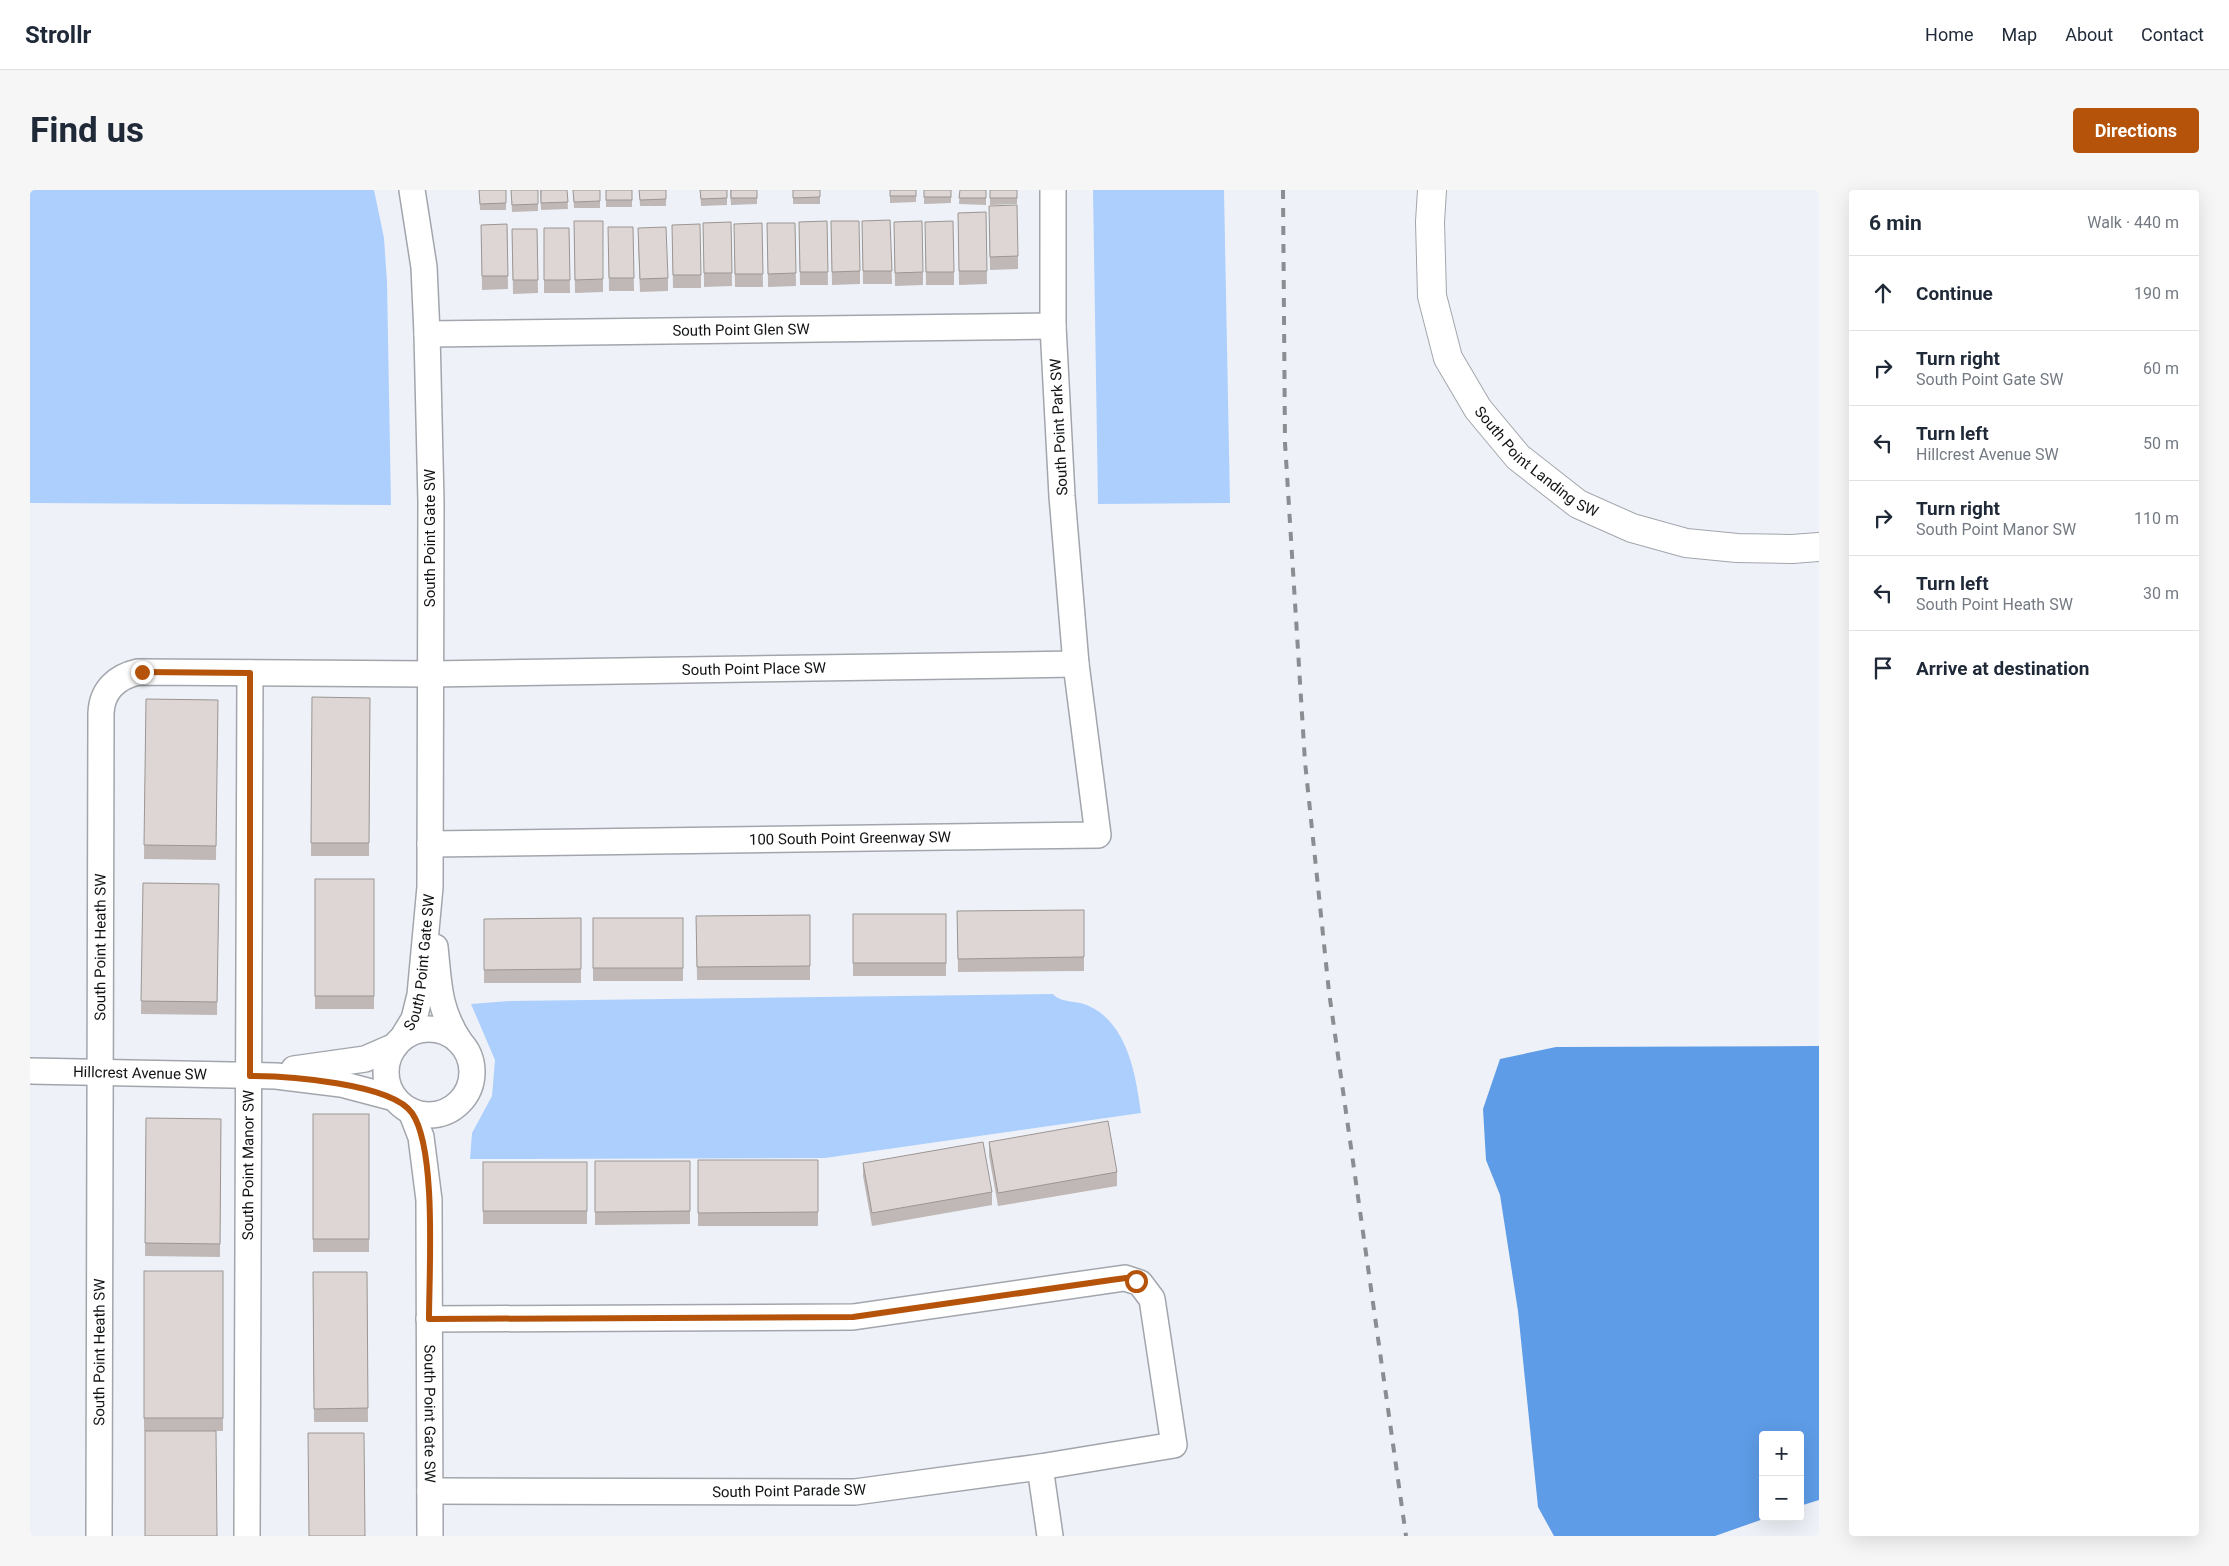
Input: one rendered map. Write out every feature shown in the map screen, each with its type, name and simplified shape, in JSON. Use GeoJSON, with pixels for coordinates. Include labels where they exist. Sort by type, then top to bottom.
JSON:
{"type":"FeatureCollection","features":[{"type":"Feature","properties":{"kind":"main road","name":"South Point Landing SW"},"geometry":{"type":"LineString","coordinates":[[1432,190],[1430,222],[1432,296],[1448,358],[1478,409],[1518,457],[1578,504],[1632,528],[1686,543],[1712,546],[1792,549],[1819,547]]}},
{"type":"Feature","properties":{"kind":"street","name":"South Point Gate SW"},"geometry":{"type":"LineString","coordinates":[[399,1042],[414,1019],[420,995],[430,887],[431,674],[427,334],[424,267],[412,190]]}},
{"type":"Feature","properties":{"kind":"street","name":"South Point Park SW"},"geometry":{"type":"LineString","coordinates":[[1053,190],[1053,326],[1062,496],[1076,664]]}},
{"type":"Feature","properties":{"kind":"street","name":"South Point Glen SW"},"geometry":{"type":"LineString","coordinates":[[427,334],[1053,326]]}},
{"type":"Feature","properties":{"kind":"street","name":"South Point Place SW"},"geometry":{"type":"LineString","coordinates":[[431,674],[1076,664]]}},
{"type":"Feature","properties":{"kind":"street","name":"100 South Point Greenway SW"},"geometry":{"type":"LineString","coordinates":[[430,844],[1098,835],[1076,664]]}},
{"type":"Feature","properties":{"kind":"street","name":"South Point Heath SW"},"geometry":{"type":"LineString","coordinates":[[99,1536],[100,713],[104,696],[119,679],[138,672],[431,674]]}},
{"type":"Feature","properties":{"kind":"street","name":"South Point Manor SW"},"geometry":{"type":"LineString","coordinates":[[247,1536],[250,673]]}},
{"type":"Feature","properties":{"kind":"street","name":"South Point Gate SW"},"geometry":{"type":"LineString","coordinates":[[430,887],[442,1007],[448,1022],[460,1042]]}},
{"type":"Feature","properties":{"kind":"street"},"geometry":{"type":"LineString","coordinates":[[429,1029],[450,1034],[460,1042],[470,1058],[472,1080],[464,1099],[451,1110],[429,1116],[402,1104],[387,1083],[386,1072],[388,1057],[399,1042],[415,1032],[429,1029]]}},
{"type":"Feature","properties":{"kind":"street","name":"Hillcrest Avenue SW"},"geometry":{"type":"LineString","coordinates":[[250,1076],[365,1059],[399,1042]]}},
{"type":"Feature","properties":{"kind":"street","name":"Hillcrest Avenue SW"},"geometry":{"type":"LineString","coordinates":[[30,1071],[276,1076],[341,1084],[402,1104]]}},
{"type":"Feature","properties":{"kind":"street","name":"South Point Gate SW"},"geometry":{"type":"LineString","coordinates":[[402,1104],[421,1137],[429,1200],[430,1536]]}},
{"type":"Feature","properties":{"kind":"street","name":"South Point Gate SW"},"geometry":{"type":"LineString","coordinates":[[429,1200],[439,1129],[451,1110]]}},
{"type":"Feature","properties":{"kind":"street","name":"South Point Parade SW"},"geometry":{"type":"LineString","coordinates":[[429,1319],[853,1317],[1126,1278],[1140,1283],[1152,1299],[1174,1446],[1040,1467],[855,1492],[430,1491]]}},
{"type":"Feature","properties":{"kind":"street"},"geometry":{"type":"LineString","coordinates":[[1040,1467],[1050,1536]]}},
{"type":"Feature","properties":{"kind":"shaded area"},"geometry":{"type":"Polygon","coordinates":[[[30,190],[374,190],[384,238],[387,282],[391,505],[30,503],[30,190]]]}},
{"type":"Feature","properties":{"kind":"shaded area"},"geometry":{"type":"Polygon","coordinates":[[[1093,190],[1224,190],[1230,503],[1098,504],[1093,190]]]}},
{"type":"Feature","properties":{"kind":"shaded area"},"geometry":{"type":"Polygon","coordinates":[[[1053,994],[1065,1001],[1089,1006],[1102,1014],[1113,1025],[1128,1052],[1133,1068],[1141,1113],[825,1158],[470,1159],[472,1133],[492,1096],[495,1060],[471,1004],[509,1001],[1053,994]]]}},
{"type":"Feature","properties":{"kind":"water"},"geometry":{"type":"Polygon","coordinates":[[[1819,1046],[1819,1500],[1804,1505],[1804,1431],[1759,1431],[1759,1521],[1715,1536],[1554,1536],[1538,1507],[1518,1311],[1500,1195],[1486,1160],[1483,1109],[1500,1059],[1556,1047],[1819,1046]]]}},
{"type":"Feature","properties":{"kind":"building"},"geometry":{"type":"Polygon","coordinates":[[[479,190],[506,190],[506,203],[480,204],[479,190]]]}},
{"type":"Feature","properties":{"kind":"building"},"geometry":{"type":"Polygon","coordinates":[[[511,190],[538,190],[538,204],[512,205],[511,190]]]}},
{"type":"Feature","properties":{"kind":"building"},"geometry":{"type":"Polygon","coordinates":[[[541,190],[567,190],[568,202],[541,203],[541,190]]]}},
{"type":"Feature","properties":{"kind":"building"},"geometry":{"type":"Polygon","coordinates":[[[573,190],[600,190],[600,201],[574,202],[573,190]]]}},
{"type":"Feature","properties":{"kind":"building"},"geometry":{"type":"Polygon","coordinates":[[[606,190],[632,190],[632,200],[606,200],[606,190]]]}},
{"type":"Feature","properties":{"kind":"building"},"geometry":{"type":"Polygon","coordinates":[[[639,190],[666,190],[666,199],[640,200],[639,190]]]}},
{"type":"Feature","properties":{"kind":"building"},"geometry":{"type":"Polygon","coordinates":[[[700,190],[727,190],[727,198],[701,199],[700,190]]]}},
{"type":"Feature","properties":{"kind":"building"},"geometry":{"type":"Polygon","coordinates":[[[731,190],[757,190],[757,198],[731,198],[731,190]]]}},
{"type":"Feature","properties":{"kind":"building"},"geometry":{"type":"Polygon","coordinates":[[[793,190],[820,190],[820,197],[793,198],[793,190]]]}},
{"type":"Feature","properties":{"kind":"building"},"geometry":{"type":"Polygon","coordinates":[[[890,190],[916,190],[916,196],[890,196],[890,190]]]}},
{"type":"Feature","properties":{"kind":"building"},"geometry":{"type":"Polygon","coordinates":[[[924,190],[951,190],[951,197],[924,197],[924,190]]]}},
{"type":"Feature","properties":{"kind":"building"},"geometry":{"type":"Polygon","coordinates":[[[960,190],[986,190],[986,198],[959,198],[960,190]]]}},
{"type":"Feature","properties":{"kind":"building"},"geometry":{"type":"Polygon","coordinates":[[[990,190],[1017,190],[1017,198],[990,198],[990,190]]]}},
{"type":"Feature","properties":{"kind":"building"},"geometry":{"type":"Polygon","coordinates":[[[1017,205],[1018,256],[990,257],[989,206],[1017,205]]]}},
{"type":"Feature","properties":{"kind":"building"},"geometry":{"type":"Polygon","coordinates":[[[986,212],[987,271],[959,271],[958,213],[986,212]]]}},
{"type":"Feature","properties":{"kind":"building"},"geometry":{"type":"Polygon","coordinates":[[[890,220],[892,271],[863,271],[862,221],[890,220]]]}},
{"type":"Feature","properties":{"kind":"building"},"geometry":{"type":"Polygon","coordinates":[[[574,221],[603,221],[603,279],[575,280],[574,221]]]}},
{"type":"Feature","properties":{"kind":"building"},"geometry":{"type":"Polygon","coordinates":[[[827,221],[828,272],[800,272],[799,222],[827,221]]]}},
{"type":"Feature","properties":{"kind":"building"},"geometry":{"type":"Polygon","coordinates":[[[831,221],[859,221],[860,271],[832,272],[831,221]]]}},
{"type":"Feature","properties":{"kind":"building"},"geometry":{"type":"Polygon","coordinates":[[[922,221],[923,272],[895,273],[894,222],[922,221]]]}},
{"type":"Feature","properties":{"kind":"building"},"geometry":{"type":"Polygon","coordinates":[[[953,221],[954,272],[926,272],[925,222],[953,221]]]}},
{"type":"Feature","properties":{"kind":"building"},"geometry":{"type":"Polygon","coordinates":[[[731,222],[732,273],[704,273],[703,223],[731,222]]]}},
{"type":"Feature","properties":{"kind":"building"},"geometry":{"type":"Polygon","coordinates":[[[762,223],[763,274],[735,274],[734,224],[762,223]]]}},
{"type":"Feature","properties":{"kind":"building"},"geometry":{"type":"Polygon","coordinates":[[[767,223],[795,223],[796,273],[768,274],[767,223]]]}},
{"type":"Feature","properties":{"kind":"building"},"geometry":{"type":"Polygon","coordinates":[[[507,224],[508,276],[482,276],[481,225],[507,224]]]}},
{"type":"Feature","properties":{"kind":"building"},"geometry":{"type":"Polygon","coordinates":[[[700,224],[701,275],[673,275],[672,225],[700,224]]]}},
{"type":"Feature","properties":{"kind":"building"},"geometry":{"type":"Polygon","coordinates":[[[608,227],[633,227],[634,278],[609,278],[608,227]]]}},
{"type":"Feature","properties":{"kind":"building"},"geometry":{"type":"Polygon","coordinates":[[[666,227],[668,278],[640,279],[638,228],[666,227]]]}},
{"type":"Feature","properties":{"kind":"building"},"geometry":{"type":"Polygon","coordinates":[[[544,228],[569,228],[570,280],[544,280],[544,228]]]}},
{"type":"Feature","properties":{"kind":"building"},"geometry":{"type":"Polygon","coordinates":[[[512,229],[537,229],[538,280],[513,280],[512,229]]]}},
{"type":"Feature","properties":{"kind":"building"},"geometry":{"type":"Polygon","coordinates":[[[312,697],[370,698],[369,843],[311,843],[312,697]]]}},
{"type":"Feature","properties":{"kind":"building"},"geometry":{"type":"Polygon","coordinates":[[[146,699],[218,700],[216,846],[144,845],[146,699]]]}},
{"type":"Feature","properties":{"kind":"building"},"geometry":{"type":"Polygon","coordinates":[[[315,879],[374,879],[374,996],[315,996],[315,879]]]}},
{"type":"Feature","properties":{"kind":"building"},"geometry":{"type":"Polygon","coordinates":[[[143,883],[219,884],[217,1002],[141,1001],[143,883]]]}},
{"type":"Feature","properties":{"kind":"building"},"geometry":{"type":"Polygon","coordinates":[[[1084,910],[1084,957],[958,959],[957,911],[1084,910]]]}},
{"type":"Feature","properties":{"kind":"building"},"geometry":{"type":"Polygon","coordinates":[[[853,914],[946,914],[946,963],[853,963],[853,914]]]}},
{"type":"Feature","properties":{"kind":"building"},"geometry":{"type":"Polygon","coordinates":[[[810,915],[810,966],[697,967],[696,916],[810,915]]]}},
{"type":"Feature","properties":{"kind":"building"},"geometry":{"type":"Polygon","coordinates":[[[581,918],[581,969],[484,970],[484,919],[581,918]]]}},
{"type":"Feature","properties":{"kind":"building"},"geometry":{"type":"Polygon","coordinates":[[[593,918],[683,918],[683,968],[593,968],[593,918]]]}},
{"type":"Feature","properties":{"kind":"building"},"geometry":{"type":"Polygon","coordinates":[[[313,1114],[369,1114],[369,1239],[313,1239],[313,1114]]]}},
{"type":"Feature","properties":{"kind":"building"},"geometry":{"type":"Polygon","coordinates":[[[146,1118],[221,1119],[220,1244],[145,1243],[146,1118]]]}},
{"type":"Feature","properties":{"kind":"building"},"geometry":{"type":"Polygon","coordinates":[[[1108,1121],[1117,1172],[998,1193],[989,1142],[1108,1121]]]}},
{"type":"Feature","properties":{"kind":"building"},"geometry":{"type":"Polygon","coordinates":[[[983,1142],[992,1192],[872,1213],[863,1163],[983,1142]]]}},
{"type":"Feature","properties":{"kind":"building"},"geometry":{"type":"Polygon","coordinates":[[[698,1160],[818,1160],[818,1212],[698,1213],[698,1160]]]}},
{"type":"Feature","properties":{"kind":"building"},"geometry":{"type":"Polygon","coordinates":[[[595,1161],[690,1161],[690,1211],[595,1212],[595,1161]]]}},
{"type":"Feature","properties":{"kind":"building"},"geometry":{"type":"Polygon","coordinates":[[[483,1162],[587,1162],[587,1211],[483,1211],[483,1162]]]}},
{"type":"Feature","properties":{"kind":"building"},"geometry":{"type":"Polygon","coordinates":[[[144,1271],[223,1271],[223,1418],[144,1418],[144,1271]]]}},
{"type":"Feature","properties":{"kind":"building"},"geometry":{"type":"Polygon","coordinates":[[[313,1272],[367,1272],[368,1408],[314,1409],[313,1272]]]}},
{"type":"Feature","properties":{"kind":"building"},"geometry":{"type":"Polygon","coordinates":[[[145,1431],[216,1431],[217,1536],[145,1536],[145,1431]]]}},
{"type":"Feature","properties":{"kind":"building"},"geometry":{"type":"Polygon","coordinates":[[[308,1433],[364,1433],[365,1536],[309,1536],[308,1433]]]}},
{"type":"Feature","properties":{"kind":"railway"},"geometry":{"type":"LineString","coordinates":[[1283,190],[1285,443],[1305,762],[1329,992],[1406,1536]]}},
{"type":"Feature","properties":{"kind":"route"},"geometry":{"type":"LineString","coordinates":[[142,672],[250,673],[250,1076],[276,1076],[341,1084],[394,1098],[404,1108],[411,1111],[421,1137],[425,1156],[429,1200],[429,1319],[853,1317],[1126,1278],[1136,1281]]}}]}
